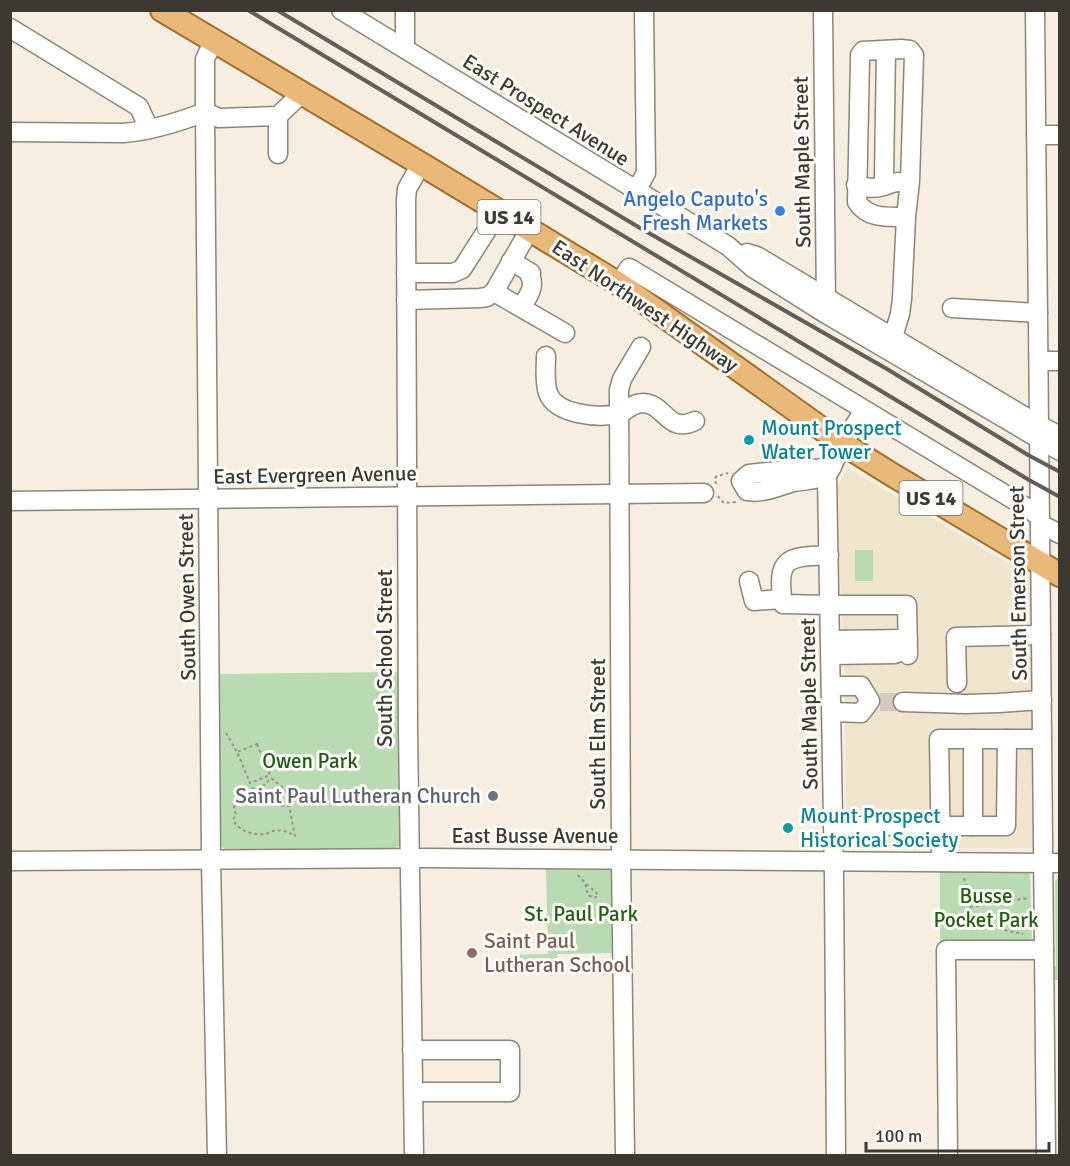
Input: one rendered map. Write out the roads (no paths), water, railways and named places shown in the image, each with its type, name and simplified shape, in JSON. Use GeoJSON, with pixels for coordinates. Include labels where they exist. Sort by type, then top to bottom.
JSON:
{"type":"FeatureCollection","features":[{"type":"Feature","properties":{"kind":"main road","name":"East Northwest Highway"},"geometry":{"type":"LineString","coordinates":[[162,10],[619,284],[843,444],[1050,570]]}},
{"type":"Feature","properties":{"kind":"street","name":"East Prospect Avenue"},"geometry":{"type":"LineString","coordinates":[[341,10],[728,246],[753,268],[893,338],[1039,433],[1059,451]]}},
{"type":"Feature","properties":{"kind":"street"},"geometry":{"type":"LineString","coordinates":[[405,10],[405,49]]}},
{"type":"Feature","properties":{"kind":"street"},"geometry":{"type":"LineString","coordinates":[[636,191],[646,173],[644,10]]}},
{"type":"Feature","properties":{"kind":"street","name":"South Maple Street"},"geometry":{"type":"LineString","coordinates":[[823,10],[826,305]]}},
{"type":"Feature","properties":{"kind":"street","name":"South Emerson Street"},"geometry":{"type":"LineString","coordinates":[[1035,10],[1040,520],[1050,570],[1041,635],[1048,705],[1042,739],[1052,863],[1044,950],[1052,988],[1046,1155]]}},
{"type":"Feature","properties":{"kind":"street"},"geometry":{"type":"LineString","coordinates":[[10,28],[139,107],[149,129]]}},
{"type":"Feature","properties":{"kind":"street","name":"South Owen Street"},"geometry":{"type":"LineString","coordinates":[[214,40],[205,59],[205,112],[211,860],[216,1155]]}},
{"type":"Feature","properties":{"kind":"street"},"geometry":{"type":"LineString","coordinates":[[886,50],[895,180],[906,217],[902,299],[893,338]]}},
{"type":"Feature","properties":{"kind":"street"},"geometry":{"type":"LineString","coordinates":[[895,180],[914,55],[910,50],[863,51],[860,55],[857,202],[874,215],[906,217]]}},
{"type":"Feature","properties":{"kind":"street"},"geometry":{"type":"LineString","coordinates":[[10,132],[123,133],[185,120],[205,112],[219,118],[278,116],[302,93]]}},
{"type":"Feature","properties":{"kind":"street"},"geometry":{"type":"LineString","coordinates":[[278,116],[278,154]]}},
{"type":"Feature","properties":{"kind":"street"},"geometry":{"type":"LineString","coordinates":[[1036,135],[1059,135]]}},
{"type":"Feature","properties":{"kind":"street","name":"South School Street"},"geometry":{"type":"LineString","coordinates":[[414,1155],[406,200],[407,189],[421,164]]}},
{"type":"Feature","properties":{"kind":"street"},"geometry":{"type":"LineString","coordinates":[[825,190],[841,190],[856,185],[883,187],[895,180]]}},
{"type":"Feature","properties":{"kind":"street"},"geometry":{"type":"LineString","coordinates":[[406,273],[453,273],[462,269],[499,211]]}},
{"type":"Feature","properties":{"kind":"street"},"geometry":{"type":"LineString","coordinates":[[406,300],[487,297],[494,292],[530,229]]}},
{"type":"Feature","properties":{"kind":"street"},"geometry":{"type":"LineString","coordinates":[[511,261],[535,273],[542,282],[542,287],[525,309]]}},
{"type":"Feature","properties":{"kind":"street"},"geometry":{"type":"LineString","coordinates":[[619,284],[629,268],[631,269],[1029,509],[1059,534]]}},
{"type":"Feature","properties":{"kind":"street"},"geometry":{"type":"LineString","coordinates":[[494,292],[565,333]]}},
{"type":"Feature","properties":{"kind":"street","name":"East Prospect Avenue"},"geometry":{"type":"LineString","coordinates":[[826,305],[1039,433],[1059,436]]}},
{"type":"Feature","properties":{"kind":"street"},"geometry":{"type":"LineString","coordinates":[[952,308],[1038,313]]}},
{"type":"Feature","properties":{"kind":"street","name":"South Elm Street"},"geometry":{"type":"LineString","coordinates":[[625,1155],[621,859],[620,384],[641,347]]}},
{"type":"Feature","properties":{"kind":"street"},"geometry":{"type":"LineString","coordinates":[[546,356],[548,395],[563,409],[586,415],[620,414],[630,406],[643,404],[653,406],[677,424],[683,425],[695,421]]}},
{"type":"Feature","properties":{"kind":"street"},"geometry":{"type":"LineString","coordinates":[[1039,360],[1059,361]]}},
{"type":"Feature","properties":{"kind":"street"},"geometry":{"type":"LineString","coordinates":[[843,444],[864,410]]}},
{"type":"Feature","properties":{"kind":"street","name":"South Maple Street"},"geometry":{"type":"LineString","coordinates":[[836,1155],[828,503],[830,471],[843,444]]}},
{"type":"Feature","properties":{"kind":"street","name":"East Evergreen Avenue"},"geometry":{"type":"LineString","coordinates":[[10,501],[704,493]]}},
{"type":"Feature","properties":{"kind":"street"},"geometry":{"type":"LineString","coordinates":[[829,555],[796,558],[787,562],[781,576],[783,604],[907,605],[904,650],[831,648]]}},
{"type":"Feature","properties":{"kind":"street"},"geometry":{"type":"LineString","coordinates":[[749,581],[754,601],[782,599]]}},
{"type":"Feature","properties":{"kind":"street"},"geometry":{"type":"LineString","coordinates":[[957,683],[956,637],[1041,635]]}},
{"type":"Feature","properties":{"kind":"street"},"geometry":{"type":"LineString","coordinates":[[831,686],[861,686],[875,701],[861,713],[832,712]]}},
{"type":"Feature","properties":{"kind":"street"},"geometry":{"type":"LineString","coordinates":[[903,702],[1048,705]]}},
{"type":"Feature","properties":{"kind":"street"},"geometry":{"type":"LineString","coordinates":[[941,862],[939,739],[1042,739]]}},
{"type":"Feature","properties":{"kind":"street"},"geometry":{"type":"LineString","coordinates":[[973,739],[973,826]]}},
{"type":"Feature","properties":{"kind":"street"},"geometry":{"type":"LineString","coordinates":[[833,826],[1006,826],[1007,739]]}},
{"type":"Feature","properties":{"kind":"street","name":"East Busse Avenue"},"geometry":{"type":"LineString","coordinates":[[10,861],[410,858],[1052,863]]}},
{"type":"Feature","properties":{"kind":"street"},"geometry":{"type":"LineString","coordinates":[[948,1155],[946,950],[1044,950]]}},
{"type":"Feature","properties":{"kind":"street"},"geometry":{"type":"LineString","coordinates":[[412,1050],[510,1050],[510,1092],[414,1092]]}},
{"type":"Feature","properties":{"kind":"tunnel"},"geometry":{"type":"LineString","coordinates":[[880,702],[903,702]]}},
{"type":"Feature","properties":{"kind":"railway"},"geometry":{"type":"LineString","coordinates":[[248,10],[1060,497]]}},
{"type":"Feature","properties":{"kind":"railway"},"geometry":{"type":"LineString","coordinates":[[277,10],[640,228],[887,369],[1060,472]]}},
{"type":"Feature","properties":{"kind":"place","name":"Angelo Caputo's Fresh Markets"},"geometry":{"type":"Point","coordinates":[780,211]}},
{"type":"Feature","properties":{"kind":"place","name":"Mount Prospect Water Tower"},"geometry":{"type":"Point","coordinates":[749,440]}},
{"type":"Feature","properties":{"kind":"place","name":"Saint Paul Lutheran Church"},"geometry":{"type":"Point","coordinates":[493,796]}},
{"type":"Feature","properties":{"kind":"place","name":"Mount Prospect Historical Society"},"geometry":{"type":"Point","coordinates":[788,828]}},
{"type":"Feature","properties":{"kind":"place","name":"Saint Paul Lutheran School"},"geometry":{"type":"Point","coordinates":[472,953]}},
{"type":"Feature","properties":{"kind":"park label","name":"Owen Park"},"geometry":{"type":"Point","coordinates":[310,761]}},
{"type":"Feature","properties":{"kind":"park label","name":"Busse Pocket Park"},"geometry":{"type":"Point","coordinates":[986,908]}},
{"type":"Feature","properties":{"kind":"park label","name":"St. Paul Park"},"geometry":{"type":"Point","coordinates":[581,914]}}]}
